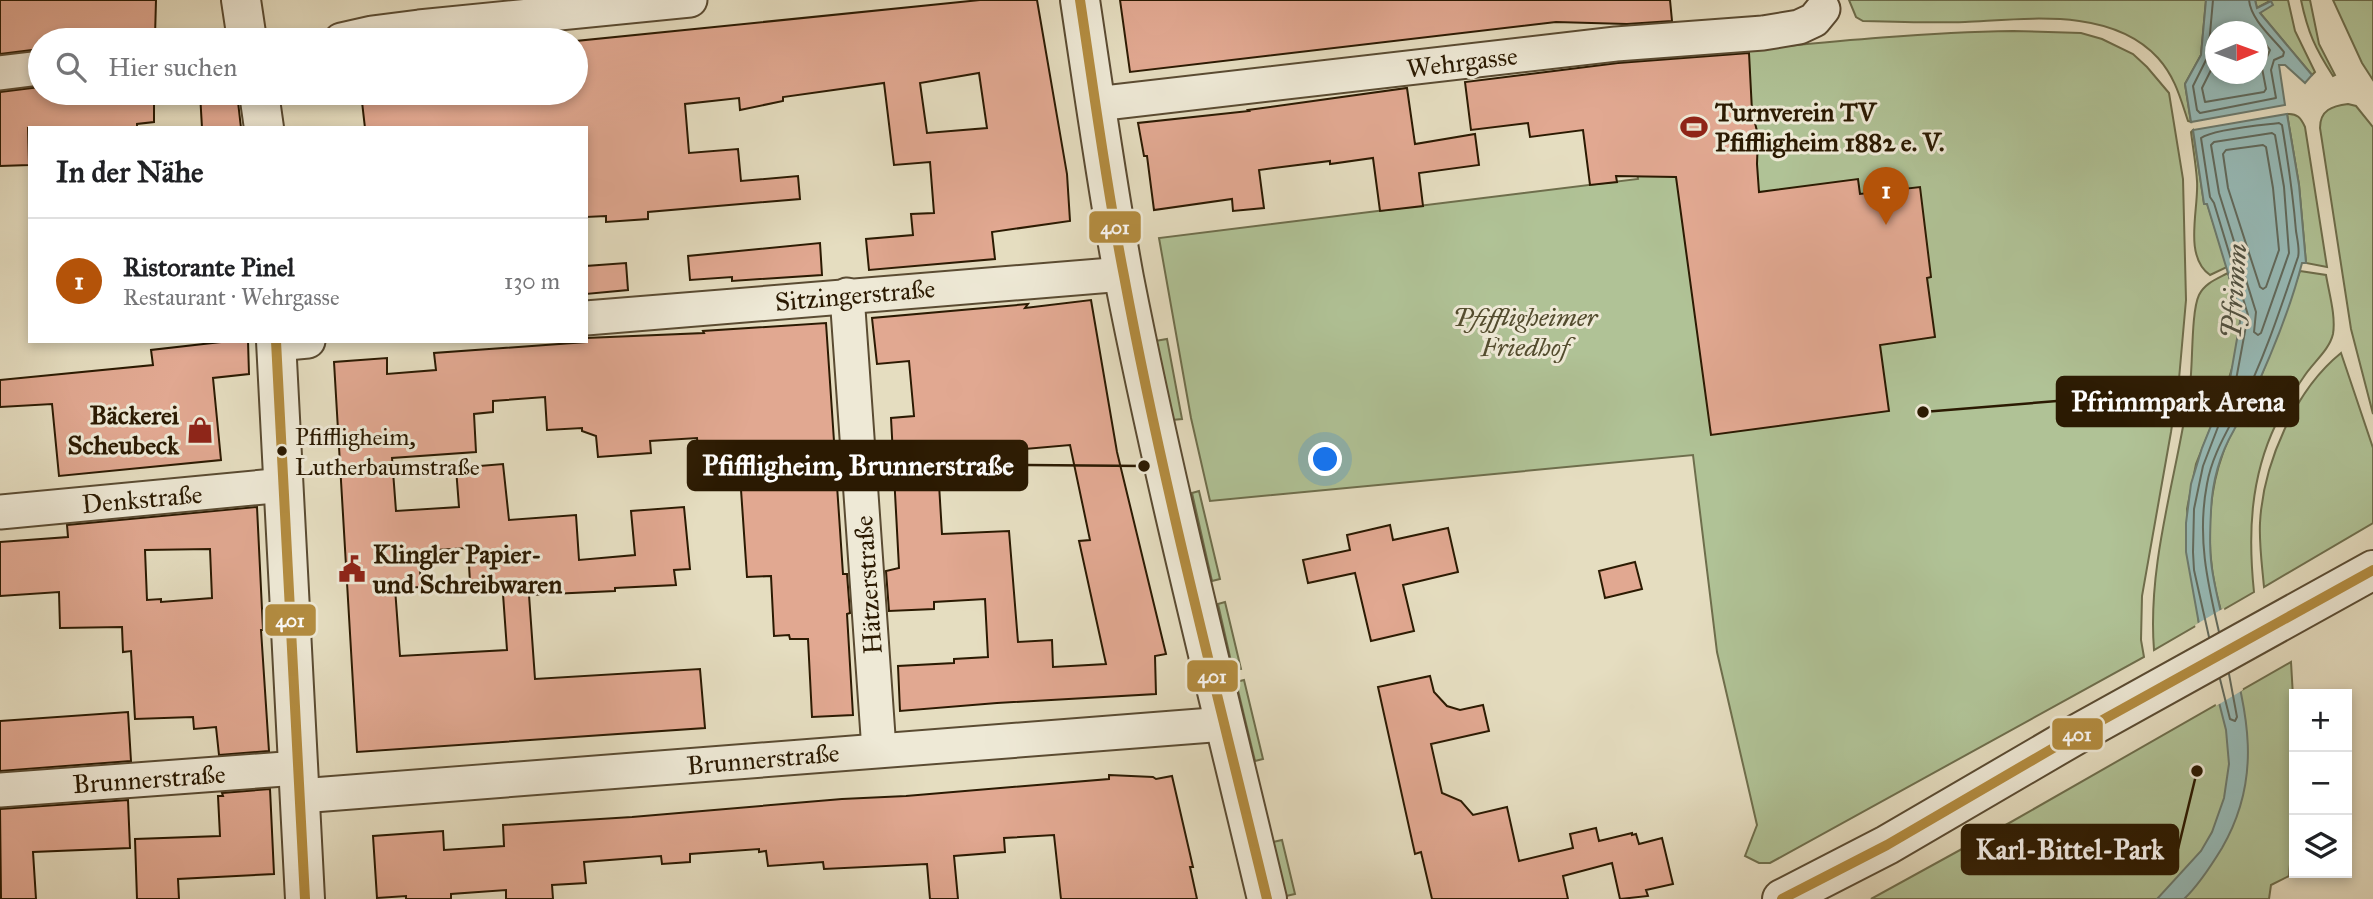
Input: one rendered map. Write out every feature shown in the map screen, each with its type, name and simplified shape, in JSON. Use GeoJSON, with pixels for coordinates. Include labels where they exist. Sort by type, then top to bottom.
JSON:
{"type":"FeatureCollection","features":[{"type":"Feature","properties":{"kind":"street"},"geometry":{"type":"LineString","coordinates":[[241,0],[245,28]]}},
{"type":"Feature","properties":{"kind":"street"},"geometry":{"type":"LineString","coordinates":[[411,28],[690,0]]}},
{"type":"Feature","properties":{"kind":"street"},"geometry":{"type":"LineString","coordinates":[[1080,0],[1124,274],[1157,434],[1267,899]]}},
{"type":"Feature","properties":{"kind":"street","name":"Wehrgasse"},"geometry":{"type":"LineString","coordinates":[[1096,104],[1616,44],[1763,33],[1799,27],[1814,20],[1824,9]]}},
{"type":"Feature","properties":{"kind":"street"},"geometry":{"type":"LineString","coordinates":[[0,73],[28,70]]}},
{"type":"Feature","properties":{"kind":"street","name":"Sitzingerstraße"},"geometry":{"type":"LineString","coordinates":[[588,318],[1124,274]]}},
{"type":"Feature","properties":{"kind":"street","name":"Hätzerstraße"},"geometry":{"type":"LineString","coordinates":[[847,295],[880,750]]}},
{"type":"Feature","properties":{"kind":"street"},"geometry":{"type":"LineString","coordinates":[[287,343],[285,485],[305,899]]}},
{"type":"Feature","properties":{"kind":"street","name":"Denkstraße"},"geometry":{"type":"LineString","coordinates":[[0,512],[285,485]]}},
{"type":"Feature","properties":{"kind":"street"},"geometry":{"type":"LineString","coordinates":[[1782,899],[1887,845],[2079,733],[2373,570]]}},
{"type":"Feature","properties":{"kind":"street","name":"Brunnerstraße"},"geometry":{"type":"LineString","coordinates":[[0,790],[299,782],[880,750],[1225,724]]}},
{"type":"Feature","properties":{"kind":"green space"},"geometry":{"type":"Polygon","coordinates":[[[1849,0],[2206,0],[2201,55],[2185,84],[2191,122],[2188,121],[2164,65],[2139,42],[2117,30],[2093,23],[2041,19],[1863,21],[1856,17],[1849,0]]]}},
{"type":"Feature","properties":{"kind":"green space"},"geometry":{"type":"Polygon","coordinates":[[[2255,0],[2288,0],[2295,31],[2315,72],[2312,75],[2260,13],[2270,1],[2257,8],[2255,0]]]}},
{"type":"Feature","properties":{"kind":"green space"},"geometry":{"type":"Polygon","coordinates":[[[2301,0],[2310,0],[2319,44],[2335,75],[2333,76],[2313,40],[2301,0]]]}},
{"type":"Feature","properties":{"kind":"green space"},"geometry":{"type":"Polygon","coordinates":[[[2333,0],[2373,0],[2373,80],[2362,63],[2333,0]]]}},
{"type":"Feature","properties":{"kind":"green space","name":"Pfiffligheimer Friedhof"},"geometry":{"type":"Polygon","coordinates":[[[2013,31],[2081,33],[2102,39],[2133,54],[2169,93],[2183,179],[2186,300],[2179,379],[2142,596],[2141,640],[2144,657],[1770,863],[1759,863],[1745,856],[1757,825],[1717,652],[1693,455],[1210,501],[1191,418],[1159,238],[1638,179],[1622,61],[1866,39],[2013,31]]]}},
{"type":"Feature","properties":{"kind":"green space"},"geometry":{"type":"Polygon","coordinates":[[[2348,104],[2356,106],[2373,127],[2373,414],[2351,329],[2320,128],[2322,117],[2328,110],[2348,104]]]}},
{"type":"Feature","properties":{"kind":"green space"},"geometry":{"type":"Polygon","coordinates":[[[2287,114],[2298,117],[2305,127],[2327,267],[2306,263],[2299,185],[2287,114]]]}},
{"type":"Feature","properties":{"kind":"green space"},"geometry":{"type":"Polygon","coordinates":[[[2193,130],[2204,203],[2207,203],[2227,267],[2210,275],[2202,267],[2195,244],[2197,181],[2191,132],[2193,130]]]}},
{"type":"Feature","properties":{"kind":"green space"},"geometry":{"type":"Polygon","coordinates":[[[2300,271],[2326,275],[2333,312],[2333,334],[2328,346],[2307,372],[2285,407],[2267,444],[2256,486],[2251,528],[2254,592],[2221,611],[2210,552],[2211,512],[2217,472],[2230,436],[2257,386],[2300,271]]]}},
{"type":"Feature","properties":{"kind":"green space"},"geometry":{"type":"Polygon","coordinates":[[[2228,273],[2241,316],[2234,362],[2196,464],[2187,509],[2199,624],[2154,650],[2155,583],[2190,385],[2196,303],[2205,287],[2228,273]]]}},
{"type":"Feature","properties":{"kind":"green space"},"geometry":{"type":"Polygon","coordinates":[[[1167,339],[1182,419],[1172,420],[1155,341],[1167,339]]]}},
{"type":"Feature","properties":{"kind":"green space"},"geometry":{"type":"Polygon","coordinates":[[[2341,353],[2373,448],[2373,523],[2264,587],[2260,523],[2267,477],[2284,430],[2296,407],[2324,369],[2341,353]]]}},
{"type":"Feature","properties":{"kind":"green space"},"geometry":{"type":"Polygon","coordinates":[[[1199,491],[1220,579],[1212,581],[1192,493],[1199,491]]]}},
{"type":"Feature","properties":{"kind":"green space"},"geometry":{"type":"Polygon","coordinates":[[[1225,602],[1241,669],[1233,670],[1218,604],[1225,602]]]}},
{"type":"Feature","properties":{"kind":"green space"},"geometry":{"type":"Polygon","coordinates":[[[2291,662],[2289,876],[2271,885],[2269,899],[1871,899],[2291,662]]]}},
{"type":"Feature","properties":{"kind":"green space"},"geometry":{"type":"Polygon","coordinates":[[[1244,680],[1263,759],[1255,761],[1236,682],[1244,680]]]}},
{"type":"Feature","properties":{"kind":"green space"},"geometry":{"type":"Polygon","coordinates":[[[1282,840],[1295,894],[1286,896],[1273,842],[1282,840]]]}},
{"type":"Feature","properties":{"kind":"water"},"geometry":{"type":"Polygon","coordinates":[[[2206,0],[2255,0],[2257,8],[2271,1],[2273,5],[2260,13],[2267,21],[2205,21],[2205,84],[2268,84],[2268,23],[2312,75],[2305,83],[2285,65],[2279,65],[2285,105],[2191,122],[2185,84],[2201,55],[2206,0]]]}},
{"type":"Feature","properties":{"kind":"water","name":"Pfrimm"},"geometry":{"type":"Polygon","coordinates":[[[2287,114],[2299,185],[2306,263],[2302,263],[2285,318],[2263,373],[2221,459],[2215,479],[2211,511],[2210,551],[2213,575],[2244,712],[2248,745],[2246,779],[2238,813],[2222,848],[2200,881],[2184,899],[2157,899],[2201,851],[2212,832],[2224,798],[2229,764],[2226,730],[2199,624],[2186,552],[2186,523],[2191,484],[2202,448],[2230,379],[2241,316],[2207,204],[2204,204],[2193,130],[2287,114]]]}},
{"type":"Feature","properties":{"kind":"pier"},"geometry":{"type":"Polygon","coordinates":[[[2224,608],[2243,690],[2216,706],[2195,625],[2224,608]]]}},
{"type":"Feature","properties":{"kind":"building"},"geometry":{"type":"Polygon","coordinates":[[[0,0],[156,0],[155,28],[28,28],[28,50],[0,54],[0,0]]]}},
{"type":"Feature","properties":{"kind":"building"},"geometry":{"type":"Polygon","coordinates":[[[980,0],[1037,0],[1067,174],[1070,221],[992,232],[995,259],[869,270],[866,239],[913,235],[911,214],[934,213],[930,162],[894,165],[884,83],[783,97],[783,101],[740,110],[739,98],[685,104],[689,153],[738,149],[741,181],[798,176],[800,199],[648,212],[648,219],[606,222],[606,216],[588,217],[588,126],[365,126],[362,105],[588,105],[588,40],[980,0]],[[979,73],[920,83],[927,133],[987,128],[979,73]]]}},
{"type":"Feature","properties":{"kind":"building"},"geometry":{"type":"Polygon","coordinates":[[[1120,0],[1670,0],[1672,21],[1627,24],[1556,22],[1130,72],[1120,0]]]}},
{"type":"Feature","properties":{"kind":"building"},"geometry":{"type":"Polygon","coordinates":[[[1749,53],[1752,111],[1758,135],[1759,192],[1858,179],[1860,194],[1920,187],[1935,337],[1880,345],[1889,411],[1711,435],[1676,177],[1616,176],[1617,182],[1590,185],[1583,130],[1530,137],[1528,123],[1471,130],[1465,82],[1618,63],[1749,53]]]}},
{"type":"Feature","properties":{"kind":"building"},"geometry":{"type":"Polygon","coordinates":[[[28,88],[28,105],[154,105],[154,122],[137,126],[28,126],[28,165],[0,166],[0,92],[28,88]]]}},
{"type":"Feature","properties":{"kind":"building"},"geometry":{"type":"Polygon","coordinates":[[[1407,88],[1415,144],[1475,134],[1479,165],[1419,173],[1423,206],[1380,211],[1373,158],[1259,170],[1264,208],[1233,211],[1232,199],[1154,210],[1147,156],[1144,156],[1138,123],[1249,111],[1407,88]]]}},
{"type":"Feature","properties":{"kind":"building"},"geometry":{"type":"Polygon","coordinates":[[[201,105],[238,105],[241,126],[202,126],[201,105]]]}},
{"type":"Feature","properties":{"kind":"building"},"geometry":{"type":"Polygon","coordinates":[[[820,243],[822,275],[732,281],[732,277],[690,280],[688,256],[820,243]]]}},
{"type":"Feature","properties":{"kind":"building"},"geometry":{"type":"Polygon","coordinates":[[[626,263],[628,290],[588,294],[588,266],[626,263]]]}},
{"type":"Feature","properties":{"kind":"building"},"geometry":{"type":"Polygon","coordinates":[[[1091,300],[1117,452],[1166,654],[1155,656],[1156,694],[900,711],[898,666],[954,663],[954,659],[988,657],[985,599],[934,602],[934,609],[889,611],[886,571],[899,568],[891,418],[914,416],[909,361],[877,364],[872,318],[1028,304],[1025,308],[1091,300]],[[1002,445],[937,451],[942,534],[1009,531],[1018,642],[1052,640],[1053,667],[1106,664],[1079,541],[1090,540],[1070,445],[1003,451],[1002,445]]]}},
{"type":"Feature","properties":{"kind":"building"},"geometry":{"type":"Polygon","coordinates":[[[826,323],[843,574],[847,574],[850,613],[847,614],[853,715],[812,717],[808,639],[790,639],[789,635],[774,636],[771,576],[747,577],[738,446],[698,448],[697,438],[650,441],[651,453],[598,457],[596,436],[582,431],[582,428],[547,430],[545,397],[493,401],[493,412],[474,414],[476,452],[392,458],[396,511],[459,507],[456,468],[503,464],[509,520],[576,515],[579,560],[635,555],[631,511],[684,507],[690,569],[674,570],[676,585],[529,595],[535,679],[700,669],[705,728],[357,752],[334,362],[387,358],[387,374],[436,370],[434,353],[588,343],[588,338],[704,333],[703,331],[826,323]],[[468,548],[419,551],[421,587],[395,588],[400,656],[507,650],[502,580],[470,582],[468,548]]]}},
{"type":"Feature","properties":{"kind":"building"},"geometry":{"type":"Polygon","coordinates":[[[212,343],[248,343],[249,374],[213,378],[221,460],[59,476],[52,404],[0,407],[0,380],[153,365],[151,350],[212,343]]]}},
{"type":"Feature","properties":{"kind":"building"},"geometry":{"type":"Polygon","coordinates":[[[257,507],[269,751],[219,755],[216,727],[194,729],[193,717],[135,719],[131,651],[123,652],[122,627],[60,628],[59,592],[0,596],[0,542],[68,537],[67,525],[257,507]],[[210,549],[145,550],[147,600],[161,599],[161,602],[212,598],[210,549]]]}},
{"type":"Feature","properties":{"kind":"building"},"geometry":{"type":"Polygon","coordinates":[[[1390,525],[1393,540],[1448,528],[1458,572],[1403,585],[1414,631],[1371,641],[1355,573],[1308,583],[1303,560],[1350,550],[1347,535],[1390,525]]]}},
{"type":"Feature","properties":{"kind":"building"},"geometry":{"type":"Polygon","coordinates":[[[1635,562],[1642,589],[1605,598],[1599,571],[1635,562]]]}},
{"type":"Feature","properties":{"kind":"building"},"geometry":{"type":"Polygon","coordinates":[[[1430,676],[1434,692],[1447,706],[1460,710],[1483,705],[1489,731],[1431,744],[1442,793],[1461,801],[1473,815],[1507,807],[1519,861],[1573,848],[1570,834],[1596,828],[1599,841],[1632,833],[1636,834],[1639,844],[1662,838],[1673,884],[1646,890],[1648,896],[1620,899],[1612,863],[1563,876],[1568,899],[1432,899],[1421,852],[1415,854],[1378,687],[1430,676]]]}},
{"type":"Feature","properties":{"kind":"building"},"geometry":{"type":"Polygon","coordinates":[[[128,712],[131,761],[0,771],[0,721],[128,712]]]}},
{"type":"Feature","properties":{"kind":"building"},"geometry":{"type":"Polygon","coordinates":[[[1109,775],[1156,779],[1172,776],[1193,867],[1190,867],[1197,899],[1061,899],[1054,835],[1004,838],[1005,852],[954,856],[958,899],[930,899],[927,864],[824,869],[823,862],[768,866],[766,851],[759,852],[759,849],[690,854],[690,862],[662,864],[661,856],[584,862],[586,883],[552,885],[553,899],[506,899],[506,890],[451,894],[451,899],[406,899],[406,896],[377,898],[373,836],[443,831],[444,850],[504,846],[503,825],[906,796],[1109,779],[1109,775]]]}},
{"type":"Feature","properties":{"kind":"building"},"geometry":{"type":"Polygon","coordinates":[[[270,789],[274,874],[178,879],[179,899],[137,899],[135,839],[220,836],[218,796],[223,796],[222,793],[270,789]]]}},
{"type":"Feature","properties":{"kind":"building"},"geometry":{"type":"Polygon","coordinates":[[[128,800],[130,848],[33,852],[36,899],[1,899],[0,809],[128,800]]]}},
{"type":"Feature","properties":{"kind":"transit line","name":"401"},"geometry":{"type":"LineString","coordinates":[[1080,0],[1112,207],[1139,355],[1191,589],[1267,899]]}},
{"type":"Feature","properties":{"kind":"transit line","name":"401"},"geometry":{"type":"LineString","coordinates":[[276,343],[305,899]]}},
{"type":"Feature","properties":{"kind":"transit line","name":"401"},"geometry":{"type":"LineString","coordinates":[[1782,899],[1887,845],[2079,733],[2373,570]]}},
{"type":"Feature","properties":{"kind":"place","name":"Turnverein TV Pfiffligheim 1882 e. V."},"geometry":{"type":"Point","coordinates":[1694,127]}},
{"type":"Feature","properties":{"kind":"place","name":"Ristorante Pinel"},"geometry":{"type":"Point","coordinates":[1886,225]}},
{"type":"Feature","properties":{"kind":"place","name":"Pfrimmpark Arena"},"geometry":{"type":"Point","coordinates":[1923,412]}},
{"type":"Feature","properties":{"kind":"place","name":"Bäckerei Scheubeck"},"geometry":{"type":"Point","coordinates":[200,430]}},
{"type":"Feature","properties":{"kind":"place","name":"Pfiffligheim, Lutherbaumstraße"},"geometry":{"type":"Point","coordinates":[282,451]}},
{"type":"Feature","properties":{"kind":"place","name":"Pfiffligheim, Brunnerstraße"},"geometry":{"type":"Point","coordinates":[1144,466]}},
{"type":"Feature","properties":{"kind":"place","name":"Klingler Papier- und Schreibwaren"},"geometry":{"type":"Point","coordinates":[352,569]}},
{"type":"Feature","properties":{"kind":"place","name":"Karl-Bittel-Park"},"geometry":{"type":"Point","coordinates":[2197,771]}}]}
